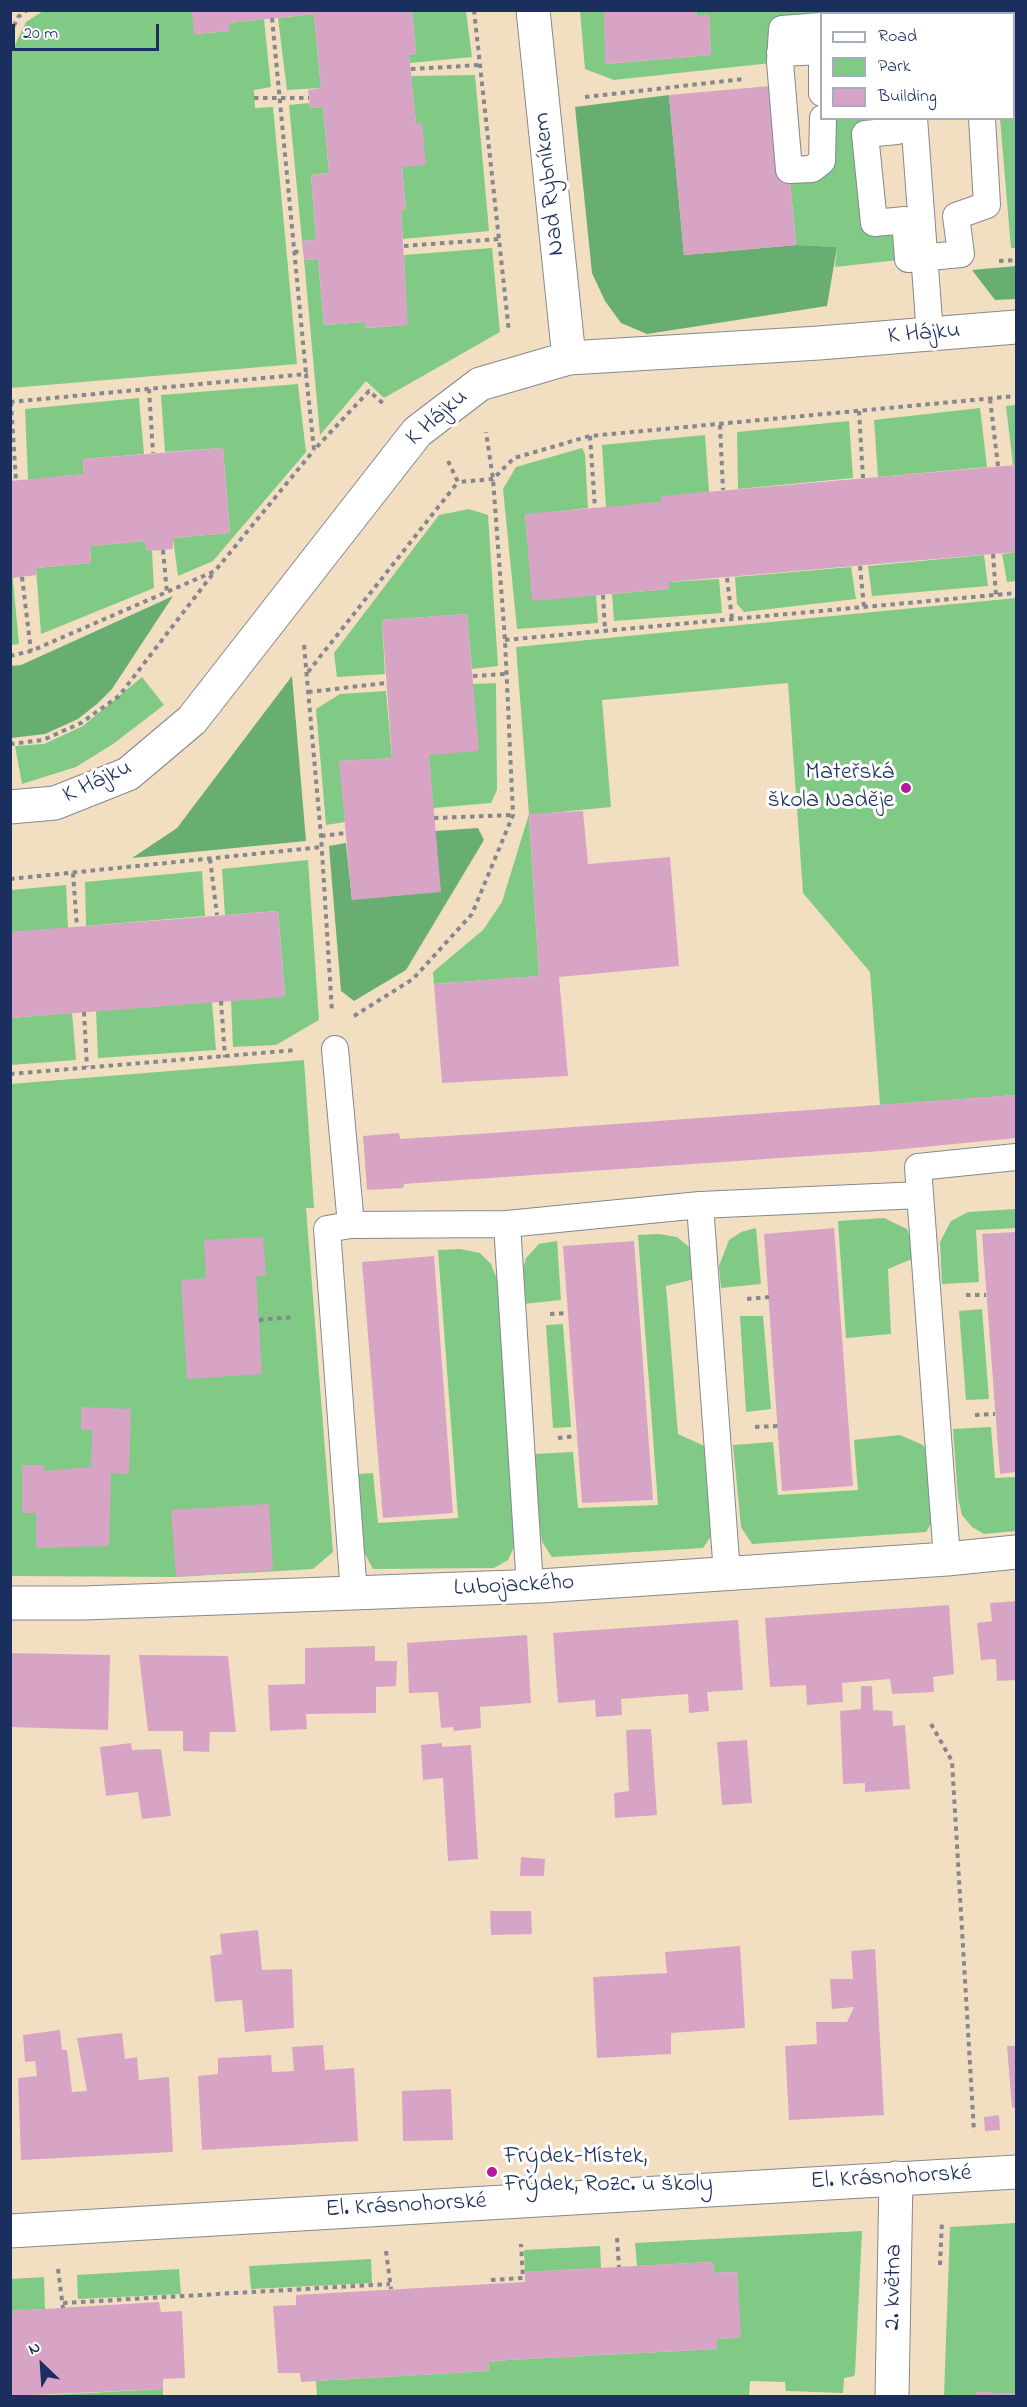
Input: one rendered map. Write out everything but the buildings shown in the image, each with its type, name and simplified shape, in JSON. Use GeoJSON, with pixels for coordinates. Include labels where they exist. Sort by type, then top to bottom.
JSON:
{"type":"FeatureCollection","features":[{"type":"Feature","properties":{"kind":"street","name":"Nad Rybníkem"},"geometry":{"type":"LineString","coordinates":[[533,10],[569,358]]}},
{"type":"Feature","properties":{"kind":"street","name":"K Hájku"},"geometry":{"type":"LineString","coordinates":[[10,807],[55,803],[128,774],[192,720],[417,432],[480,384],[569,358],[930,335],[1017,327]]}},
{"type":"Feature","properties":{"kind":"street","name":"Lubojackého"},"geometry":{"type":"LineString","coordinates":[[10,1603],[84,1603],[530,1587],[946,1559],[1017,1552]]}},
{"type":"Feature","properties":{"kind":"street","name":"El. Krásnohorské"},"geometry":{"type":"LineString","coordinates":[[10,2231],[1017,2172]]}},
{"type":"Feature","properties":{"kind":"street","name":"2. května"},"geometry":{"type":"LineString","coordinates":[[892,2397],[896,2178]]}},
{"type":"Feature","properties":{"kind":"lane"},"geometry":{"type":"LineString","coordinates":[[820,26],[782,28],[780,64],[789,170],[812,169],[822,161],[823,120]]}},
{"type":"Feature","properties":{"kind":"lane"},"geometry":{"type":"LineString","coordinates":[[780,64],[820,52]]}},
{"type":"Feature","properties":{"kind":"lane"},"geometry":{"type":"LineString","coordinates":[[897,120],[897,131],[865,134],[874,223],[905,220],[908,259],[962,254],[956,216],[987,205],[982,120]]}},
{"type":"Feature","properties":{"kind":"lane"},"geometry":{"type":"LineString","coordinates":[[914,120],[930,335]]}},
{"type":"Feature","properties":{"kind":"lane"},"geometry":{"type":"LineString","coordinates":[[335,1049],[351,1225]]}},
{"type":"Feature","properties":{"kind":"lane"},"geometry":{"type":"LineString","coordinates":[[946,1559],[918,1167],[1017,1157]]}},
{"type":"Feature","properties":{"kind":"lane"},"geometry":{"type":"LineString","coordinates":[[354,1594],[327,1229],[351,1225],[507,1224],[700,1205],[920,1194]]}},
{"type":"Feature","properties":{"kind":"lane"},"geometry":{"type":"LineString","coordinates":[[700,1205],[727,1574]]}},
{"type":"Feature","properties":{"kind":"lane"},"geometry":{"type":"LineString","coordinates":[[507,1224],[530,1587]]}},
{"type":"Feature","properties":{"kind":"path"},"geometry":{"type":"LineString","coordinates":[[10,20],[27,10]]}},
{"type":"Feature","properties":{"kind":"path"},"geometry":{"type":"LineString","coordinates":[[474,10],[509,335]]}},
{"type":"Feature","properties":{"kind":"path"},"geometry":{"type":"LineString","coordinates":[[10,34],[18,17]]}},
{"type":"Feature","properties":{"kind":"path"},"geometry":{"type":"LineString","coordinates":[[272,18],[314,450]]}},
{"type":"Feature","properties":{"kind":"path"},"geometry":{"type":"LineString","coordinates":[[581,98],[780,64]]}},
{"type":"Feature","properties":{"kind":"path"},"geometry":{"type":"LineString","coordinates":[[411,69],[480,65]]}},
{"type":"Feature","properties":{"kind":"path"},"geometry":{"type":"LineString","coordinates":[[254,98],[279,96],[309,98]]}},
{"type":"Feature","properties":{"kind":"path"},"geometry":{"type":"LineString","coordinates":[[404,246],[499,239]]}},
{"type":"Feature","properties":{"kind":"path"},"geometry":{"type":"LineString","coordinates":[[294,252],[303,251]]}},
{"type":"Feature","properties":{"kind":"path"},"geometry":{"type":"LineString","coordinates":[[16,481],[11,402],[306,374]]}},
{"type":"Feature","properties":{"kind":"path"},"geometry":{"type":"LineString","coordinates":[[353,1016],[413,979],[472,914],[513,815],[505,640],[493,479],[480,384]]}},
{"type":"Feature","properties":{"kind":"path"},"geometry":{"type":"LineString","coordinates":[[149,389],[153,453]]}},
{"type":"Feature","properties":{"kind":"path"},"geometry":{"type":"LineString","coordinates":[[10,744],[43,740],[62,732],[81,723],[119,696],[215,571],[314,450],[369,391],[417,432],[442,448],[458,482]]}},
{"type":"Feature","properties":{"kind":"path"},"geometry":{"type":"LineString","coordinates":[[307,673],[458,482],[493,479],[514,458],[590,436],[1017,396]]}},
{"type":"Feature","properties":{"kind":"path"},"geometry":{"type":"LineString","coordinates":[[990,399],[998,466]]}},
{"type":"Feature","properties":{"kind":"path"},"geometry":{"type":"LineString","coordinates":[[859,411],[863,478]]}},
{"type":"Feature","properties":{"kind":"path"},"geometry":{"type":"LineString","coordinates":[[720,424],[723,490]]}},
{"type":"Feature","properties":{"kind":"path"},"geometry":{"type":"LineString","coordinates":[[590,436],[595,508]]}},
{"type":"Feature","properties":{"kind":"path"},"geometry":{"type":"LineString","coordinates":[[163,550],[167,593]]}},
{"type":"Feature","properties":{"kind":"path"},"geometry":{"type":"LineString","coordinates":[[993,554],[996,595]]}},
{"type":"Feature","properties":{"kind":"path"},"geometry":{"type":"LineString","coordinates":[[860,566],[864,607]]}},
{"type":"Feature","properties":{"kind":"path"},"geometry":{"type":"LineString","coordinates":[[10,656],[31,651],[215,571]]}},
{"type":"Feature","properties":{"kind":"path"},"geometry":{"type":"LineString","coordinates":[[22,577],[31,651]]}},
{"type":"Feature","properties":{"kind":"path"},"geometry":{"type":"LineString","coordinates":[[728,578],[732,619]]}},
{"type":"Feature","properties":{"kind":"path"},"geometry":{"type":"LineString","coordinates":[[299,582],[322,847],[332,1018]]}},
{"type":"Feature","properties":{"kind":"path"},"geometry":{"type":"LineString","coordinates":[[505,640],[1017,593]]}},
{"type":"Feature","properties":{"kind":"path"},"geometry":{"type":"LineString","coordinates":[[603,595],[605,630]]}},
{"type":"Feature","properties":{"kind":"path"},"geometry":{"type":"LineString","coordinates":[[473,676],[505,674]]}},
{"type":"Feature","properties":{"kind":"path"},"geometry":{"type":"LineString","coordinates":[[308,692],[386,683]]}},
{"type":"Feature","properties":{"kind":"path"},"geometry":{"type":"LineString","coordinates":[[434,819],[513,815]]}},
{"type":"Feature","properties":{"kind":"path"},"geometry":{"type":"LineString","coordinates":[[321,836],[346,833]]}},
{"type":"Feature","properties":{"kind":"path"},"geometry":{"type":"LineString","coordinates":[[10,879],[322,847]]}},
{"type":"Feature","properties":{"kind":"path"},"geometry":{"type":"LineString","coordinates":[[210,859],[217,915]]}},
{"type":"Feature","properties":{"kind":"path"},"geometry":{"type":"LineString","coordinates":[[73,873],[77,927]]}},
{"type":"Feature","properties":{"kind":"path"},"geometry":{"type":"LineString","coordinates":[[221,1001],[225,1058]]}},
{"type":"Feature","properties":{"kind":"path"},"geometry":{"type":"LineString","coordinates":[[84,1012],[87,1067]]}},
{"type":"Feature","properties":{"kind":"path"},"geometry":{"type":"LineString","coordinates":[[10,1074],[225,1058],[307,1049]]}},
{"type":"Feature","properties":{"kind":"path"},"geometry":{"type":"LineString","coordinates":[[931,1724],[952,1761],[974,2137]]}},
{"type":"Feature","properties":{"kind":"path"},"geometry":{"type":"LineString","coordinates":[[617,2238],[619,2267]]}},
{"type":"Feature","properties":{"kind":"path"},"geometry":{"type":"LineString","coordinates":[[491,2280],[523,2278],[521,2243]]}},
{"type":"Feature","properties":{"kind":"path"},"geometry":{"type":"LineString","coordinates":[[60,2276],[63,2305],[390,2287],[386,2251]]}},
{"type":"Feature","properties":{"kind":"green space"},"geometry":{"type":"Polygon","coordinates":[[[43,11],[192,11],[195,34],[229,31],[229,23],[264,19],[271,87],[254,90],[255,108],[273,107],[297,364],[11,388],[10,55],[26,22],[43,11]]]}},
{"type":"Feature","properties":{"kind":"green space"},"geometry":{"type":"Polygon","coordinates":[[[412,11],[466,11],[472,57],[410,63],[409,55],[416,54],[412,11]]]}},
{"type":"Feature","properties":{"kind":"green space"},"geometry":{"type":"Polygon","coordinates":[[[580,11],[604,11],[606,64],[711,55],[709,15],[697,16],[696,11],[873,11],[820,12],[820,16],[780,62],[614,80],[585,69],[580,11]]]}},
{"type":"Feature","properties":{"kind":"green space"},"geometry":{"type":"Polygon","coordinates":[[[314,14],[321,88],[287,90],[278,18],[314,14]]]}},
{"type":"Feature","properties":{"kind":"green space"},"geometry":{"type":"Polygon","coordinates":[[[1016,63],[1016,248],[1011,248],[1000,120],[1015,120],[1016,63]]]}},
{"type":"Feature","properties":{"kind":"green space"},"geometry":{"type":"Polygon","coordinates":[[[475,75],[489,231],[403,239],[401,210],[406,209],[402,167],[416,124],[411,76],[475,75]]]}},
{"type":"Feature","properties":{"kind":"green space"},"geometry":{"type":"Polygon","coordinates":[[[669,95],[684,255],[796,245],[837,247],[827,306],[647,334],[621,323],[605,301],[592,273],[575,107],[669,95]]]}},
{"type":"Feature","properties":{"kind":"green space"},"geometry":{"type":"Polygon","coordinates":[[[309,103],[310,108],[323,107],[329,173],[311,175],[316,240],[302,241],[289,105],[309,103]]]}},
{"type":"Feature","properties":{"kind":"green space"},"geometry":{"type":"Polygon","coordinates":[[[823,120],[895,120],[865,134],[874,222],[905,220],[908,259],[835,267],[837,247],[796,245],[789,170],[812,169],[823,120]]]}},
{"type":"Feature","properties":{"kind":"green space"},"geometry":{"type":"Polygon","coordinates":[[[492,248],[500,332],[384,398],[366,381],[320,435],[304,260],[318,259],[324,325],[365,322],[366,328],[407,325],[404,255],[492,248]]]}},
{"type":"Feature","properties":{"kind":"green space"},"geometry":{"type":"Polygon","coordinates":[[[1016,266],[1016,299],[995,300],[972,270],[1016,266]]]}},
{"type":"Feature","properties":{"kind":"green space"},"geometry":{"type":"Polygon","coordinates":[[[298,384],[306,452],[213,561],[178,576],[173,538],[230,533],[223,448],[165,452],[161,395],[298,384]]]}},
{"type":"Feature","properties":{"kind":"green space"},"geometry":{"type":"Polygon","coordinates":[[[139,398],[144,454],[83,459],[84,474],[28,480],[25,409],[139,398]]]}},
{"type":"Feature","properties":{"kind":"green space"},"geometry":{"type":"Polygon","coordinates":[[[1016,405],[1016,465],[1013,465],[1006,406],[1016,405]]]}},
{"type":"Feature","properties":{"kind":"green space"},"geometry":{"type":"Polygon","coordinates":[[[980,408],[987,467],[878,477],[874,420],[980,408]]]}},
{"type":"Feature","properties":{"kind":"green space"},"geometry":{"type":"Polygon","coordinates":[[[849,421],[853,478],[738,489],[737,432],[849,421]]]}},
{"type":"Feature","properties":{"kind":"green space"},"geometry":{"type":"Polygon","coordinates":[[[705,435],[709,492],[661,502],[606,508],[602,445],[705,435]]]}},
{"type":"Feature","properties":{"kind":"green space"},"geometry":{"type":"Polygon","coordinates":[[[582,448],[585,454],[588,508],[525,515],[533,600],[596,595],[598,623],[517,629],[503,489],[516,467],[582,448]]]}},
{"type":"Feature","properties":{"kind":"green space"},"geometry":{"type":"Polygon","coordinates":[[[469,509],[488,515],[498,666],[472,669],[467,614],[382,620],[385,674],[337,677],[334,653],[439,515],[469,509]]]}},
{"type":"Feature","properties":{"kind":"green space"},"geometry":{"type":"Polygon","coordinates":[[[145,541],[152,551],[154,588],[41,634],[36,568],[91,563],[90,546],[145,541]]]}},
{"type":"Feature","properties":{"kind":"green space"},"geometry":{"type":"Polygon","coordinates":[[[1016,552],[1016,581],[1007,582],[1002,554],[1016,552]]]}},
{"type":"Feature","properties":{"kind":"green space"},"geometry":{"type":"Polygon","coordinates":[[[984,555],[988,586],[872,596],[868,566],[984,555]]]}},
{"type":"Feature","properties":{"kind":"green space"},"geometry":{"type":"Polygon","coordinates":[[[851,567],[856,599],[744,612],[737,604],[735,577],[851,567]]]}},
{"type":"Feature","properties":{"kind":"green space"},"geometry":{"type":"Polygon","coordinates":[[[12,570],[19,644],[11,645],[10,571],[12,570]]]}},
{"type":"Feature","properties":{"kind":"green space"},"geometry":{"type":"Polygon","coordinates":[[[719,579],[722,613],[614,621],[612,594],[669,589],[669,582],[719,579]]]}},
{"type":"Feature","properties":{"kind":"green space"},"geometry":{"type":"Polygon","coordinates":[[[173,596],[112,689],[97,704],[78,719],[45,734],[11,738],[11,666],[21,665],[173,596]]]}},
{"type":"Feature","properties":{"kind":"green space","name":"Mateřská škola Naděje"},"geometry":{"type":"Polygon","coordinates":[[[1016,598],[1016,1095],[880,1105],[870,972],[803,893],[788,683],[602,700],[611,807],[529,815],[539,976],[434,984],[433,972],[483,930],[502,902],[529,814],[516,647],[1016,598]]]}},
{"type":"Feature","properties":{"kind":"green space"},"geometry":{"type":"Polygon","coordinates":[[[292,676],[306,841],[132,858],[177,828],[292,676]]]}},
{"type":"Feature","properties":{"kind":"green space"},"geometry":{"type":"Polygon","coordinates":[[[142,677],[164,705],[113,744],[76,767],[22,784],[15,746],[44,744],[83,726],[142,677]]]}},
{"type":"Feature","properties":{"kind":"green space"},"geometry":{"type":"Polygon","coordinates":[[[496,683],[497,790],[491,803],[433,808],[429,755],[473,684],[496,683]]]}},
{"type":"Feature","properties":{"kind":"green space"},"geometry":{"type":"Polygon","coordinates":[[[386,691],[392,758],[340,761],[345,822],[326,825],[316,709],[340,694],[386,691]]]}},
{"type":"Feature","properties":{"kind":"green space"},"geometry":{"type":"Polygon","coordinates":[[[478,828],[484,840],[406,970],[354,1001],[341,991],[329,846],[346,843],[352,900],[435,831],[478,828]]]}},
{"type":"Feature","properties":{"kind":"green space"},"geometry":{"type":"Polygon","coordinates":[[[308,860],[319,1020],[276,1045],[233,1047],[231,1000],[285,996],[278,911],[225,915],[222,869],[308,860]]]}},
{"type":"Feature","properties":{"kind":"green space"},"geometry":{"type":"Polygon","coordinates":[[[202,871],[205,916],[86,926],[85,882],[202,871]]]}},
{"type":"Feature","properties":{"kind":"green space"},"geometry":{"type":"Polygon","coordinates":[[[66,885],[68,928],[11,932],[11,890],[66,885]]]}},
{"type":"Feature","properties":{"kind":"green space"},"geometry":{"type":"Polygon","coordinates":[[[212,1002],[216,1050],[98,1058],[96,1011],[212,1002]]]}},
{"type":"Feature","properties":{"kind":"green space"},"geometry":{"type":"Polygon","coordinates":[[[72,1013],[76,1060],[11,1065],[11,1018],[72,1013]]]}},
{"type":"Feature","properties":{"kind":"green space"},"geometry":{"type":"Polygon","coordinates":[[[304,1060],[314,1208],[306,1208],[333,1552],[313,1569],[176,1577],[11,1576],[11,1084],[304,1060]]]}},
{"type":"Feature","properties":{"kind":"green space"},"geometry":{"type":"Polygon","coordinates":[[[1016,1209],[1016,1228],[976,1230],[979,1282],[942,1284],[940,1242],[951,1221],[968,1212],[1016,1209]]]}},
{"type":"Feature","properties":{"kind":"green space"},"geometry":{"type":"Polygon","coordinates":[[[884,1218],[907,1229],[917,1257],[888,1269],[891,1334],[846,1338],[838,1221],[884,1218]]]}},
{"type":"Feature","properties":{"kind":"green space"},"geometry":{"type":"Polygon","coordinates":[[[756,1228],[761,1284],[721,1288],[719,1266],[729,1240],[741,1232],[756,1228]]]}},
{"type":"Feature","properties":{"kind":"green space"},"geometry":{"type":"Polygon","coordinates":[[[659,1234],[677,1237],[689,1247],[698,1267],[699,1278],[666,1286],[678,1434],[711,1449],[713,1533],[703,1548],[552,1557],[542,1542],[534,1454],[573,1452],[578,1508],[658,1505],[638,1235],[659,1234]]]}},
{"type":"Feature","properties":{"kind":"green space"},"geometry":{"type":"Polygon","coordinates":[[[557,1241],[561,1300],[523,1304],[520,1279],[526,1258],[539,1244],[557,1241]]]}},
{"type":"Feature","properties":{"kind":"green space"},"geometry":{"type":"Polygon","coordinates":[[[460,1249],[480,1253],[491,1264],[498,1282],[515,1545],[508,1560],[494,1568],[373,1569],[365,1554],[360,1531],[356,1474],[373,1473],[378,1523],[458,1518],[438,1250],[460,1249]]]}},
{"type":"Feature","properties":{"kind":"green space"},"geometry":{"type":"Polygon","coordinates":[[[982,1309],[989,1399],[966,1400],[959,1311],[982,1309]]]}},
{"type":"Feature","properties":{"kind":"green space"},"geometry":{"type":"Polygon","coordinates":[[[740,1316],[763,1316],[771,1409],[746,1412],[740,1316]]]}},
{"type":"Feature","properties":{"kind":"green space"},"geometry":{"type":"Polygon","coordinates":[[[563,1324],[571,1427],[553,1428],[546,1325],[563,1324]]]}},
{"type":"Feature","properties":{"kind":"green space"},"geometry":{"type":"Polygon","coordinates":[[[991,1427],[995,1478],[1016,1477],[1016,1531],[984,1534],[972,1527],[962,1515],[958,1498],[953,1429],[991,1427]]]}},
{"type":"Feature","properties":{"kind":"green space"},"geometry":{"type":"Polygon","coordinates":[[[900,1435],[923,1445],[934,1468],[935,1517],[926,1532],[752,1544],[741,1527],[733,1445],[773,1442],[778,1495],[858,1490],[854,1440],[900,1435]]]}},
{"type":"Feature","properties":{"kind":"green space"},"geometry":{"type":"Polygon","coordinates":[[[1016,2223],[1016,2394],[976,2392],[976,2396],[944,2396],[950,2227],[1016,2223]]]}},
{"type":"Feature","properties":{"kind":"green space"},"geometry":{"type":"Polygon","coordinates":[[[862,2231],[855,2373],[854,2376],[844,2378],[843,2393],[786,2391],[785,2382],[750,2381],[749,2396],[317,2396],[316,2381],[489,2371],[488,2362],[508,2360],[717,2349],[717,2339],[740,2337],[737,2272],[714,2273],[713,2262],[637,2266],[635,2243],[862,2231]]]}},
{"type":"Feature","properties":{"kind":"green space"},"geometry":{"type":"Polygon","coordinates":[[[600,2246],[601,2268],[525,2272],[524,2250],[600,2246]]]}},
{"type":"Feature","properties":{"kind":"green space"},"geometry":{"type":"Polygon","coordinates":[[[371,2259],[372,2283],[251,2289],[249,2266],[371,2259]]]}},
{"type":"Feature","properties":{"kind":"green space"},"geometry":{"type":"Polygon","coordinates":[[[179,2269],[181,2294],[78,2299],[77,2275],[179,2269]]]}},
{"type":"Feature","properties":{"kind":"green space"},"geometry":{"type":"Polygon","coordinates":[[[44,2277],[45,2309],[11,2311],[11,2279],[44,2277]]]}},
{"type":"Feature","properties":{"kind":"green space"},"geometry":{"type":"Polygon","coordinates":[[[163,2389],[163,2396],[32,2396],[163,2389]]]}},
{"type":"Feature","properties":{"kind":"place","name":"Mateřská škola Naděje"},"geometry":{"type":"Point","coordinates":[906,788]}},
{"type":"Feature","properties":{"kind":"place","name":"Frýdek-Místek, Frýdek, Rozc. u školy"},"geometry":{"type":"Point","coordinates":[492,2172]}}]}
